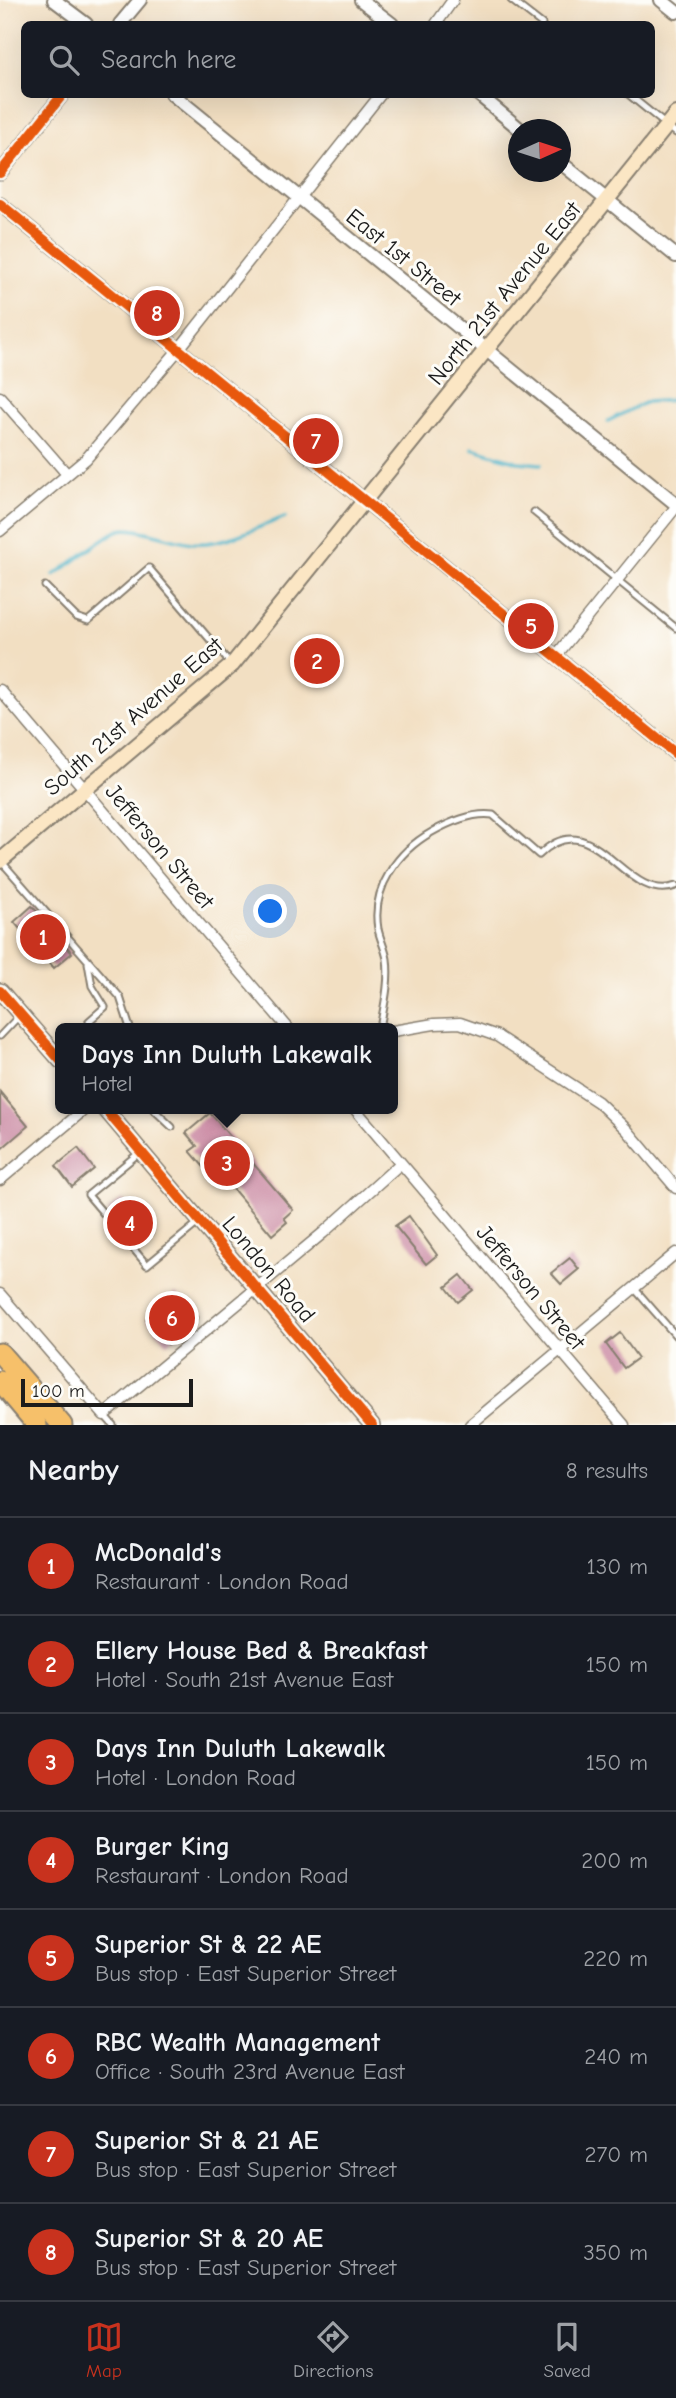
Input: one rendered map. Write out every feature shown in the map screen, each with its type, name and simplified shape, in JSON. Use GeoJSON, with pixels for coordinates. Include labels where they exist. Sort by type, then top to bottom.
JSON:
{"type":"FeatureCollection","features":[{"type":"Feature","properties":{"kind":"highway"},"geometry":{"type":"LineString","coordinates":[[0,1353],[62,1425]]}},
{"type":"Feature","properties":{"kind":"highway"},"geometry":{"type":"LineString","coordinates":[[0,1381],[37,1425]]}},
{"type":"Feature","properties":{"kind":"main road","name":"North 21st Avenue East"},"geometry":{"type":"LineString","coordinates":[[366,498],[607,200],[673,124]]}},
{"type":"Feature","properties":{"kind":"main road","name":"South 21st Avenue East"},"geometry":{"type":"LineString","coordinates":[[0,861],[232,665],[366,498]]}},
{"type":"Feature","properties":{"kind":"main road"},"geometry":{"type":"LineString","coordinates":[[0,991],[55,1055]]}},
{"type":"Feature","properties":{"kind":"main road","name":"London Road"},"geometry":{"type":"LineString","coordinates":[[109,1114],[372,1425]]}},
{"type":"Feature","properties":{"kind":"street"},"geometry":{"type":"LineString","coordinates":[[54,0],[82,21]]}},
{"type":"Feature","properties":{"kind":"street"},"geometry":{"type":"LineString","coordinates":[[122,21],[140,0]]}},
{"type":"Feature","properties":{"kind":"street"},"geometry":{"type":"LineString","coordinates":[[361,0],[388,21]]}},
{"type":"Feature","properties":{"kind":"street"},"geometry":{"type":"LineString","coordinates":[[438,21],[453,0]]}},
{"type":"Feature","properties":{"kind":"street"},"geometry":{"type":"LineString","coordinates":[[661,0],[676,12]]}},
{"type":"Feature","properties":{"kind":"street"},"geometry":{"type":"LineString","coordinates":[[0,173],[60,98]]}},
{"type":"Feature","properties":{"kind":"street","name":"East 1st Street"},"geometry":{"type":"LineString","coordinates":[[177,98],[296,198],[488,350],[676,505]]}},
{"type":"Feature","properties":{"kind":"street"},"geometry":{"type":"LineString","coordinates":[[0,531],[86,459],[179,349],[378,98]]}},
{"type":"Feature","properties":{"kind":"street"},"geometry":{"type":"LineString","coordinates":[[483,98],[508,119]]}},
{"type":"Feature","properties":{"kind":"street"},"geometry":{"type":"LineString","coordinates":[[571,170],[676,256]]}},
{"type":"Feature","properties":{"kind":"street"},"geometry":{"type":"LineString","coordinates":[[0,204],[366,498],[555,657],[676,754]]}},
{"type":"Feature","properties":{"kind":"street"},"geometry":{"type":"LineString","coordinates":[[0,397],[66,474]]}},
{"type":"Feature","properties":{"kind":"street"},"geometry":{"type":"LineString","coordinates":[[555,657],[676,505]]}},
{"type":"Feature","properties":{"kind":"street","name":"Jefferson Street"},"geometry":{"type":"LineString","coordinates":[[0,690],[284,1023]]}},
{"type":"Feature","properties":{"kind":"street"},"geometry":{"type":"LineString","coordinates":[[398,1030],[449,1023],[477,1027],[497,1036],[597,1102],[627,1129],[676,1188]]}},
{"type":"Feature","properties":{"kind":"street"},"geometry":{"type":"LineString","coordinates":[[0,1180],[79,1114]]}},
{"type":"Feature","properties":{"kind":"street","name":"Jefferson Street"},"geometry":{"type":"LineString","coordinates":[[359,1114],[624,1425]]}},
{"type":"Feature","properties":{"kind":"street"},"geometry":{"type":"LineString","coordinates":[[0,1294],[104,1415],[401,1163]]}},
{"type":"Feature","properties":{"kind":"street"},"geometry":{"type":"LineString","coordinates":[[470,1425],[676,1253]]}},
{"type":"Feature","properties":{"kind":"lane"},"geometry":{"type":"LineString","coordinates":[[511,0],[538,21]]}},
{"type":"Feature","properties":{"kind":"lane"},"geometry":{"type":"LineString","coordinates":[[634,98],[673,124]]}},
{"type":"Feature","properties":{"kind":"lane"},"geometry":{"type":"LineString","coordinates":[[534,512],[676,628]]}},
{"type":"Feature","properties":{"kind":"lane"},"geometry":{"type":"LineString","coordinates":[[45,586],[76,617],[88,621],[149,568],[232,665]]}},
{"type":"Feature","properties":{"kind":"lane"},"geometry":{"type":"LineString","coordinates":[[381,1023],[388,980],[387,959],[378,929],[378,897],[397,862],[412,845],[457,820],[493,815],[539,855],[558,841],[576,839],[604,853],[643,884],[661,889],[676,886]]}},
{"type":"Feature","properties":{"kind":"lane"},"geometry":{"type":"LineString","coordinates":[[0,861],[120,998],[128,1023]]}},
{"type":"Feature","properties":{"kind":"lane"},"geometry":{"type":"LineString","coordinates":[[87,960],[92,986],[105,1007],[89,1021],[90,1023]]}},
{"type":"Feature","properties":{"kind":"lane"},"geometry":{"type":"LineString","coordinates":[[0,1036],[20,1014]]}},
{"type":"Feature","properties":{"kind":"lane"},"geometry":{"type":"LineString","coordinates":[[159,1114],[172,1126]]}},
{"type":"Feature","properties":{"kind":"lane"},"geometry":{"type":"LineString","coordinates":[[142,1151],[88,1195],[138,1255],[147,1265],[201,1221]]}},
{"type":"Feature","properties":{"kind":"lane"},"geometry":{"type":"LineString","coordinates":[[634,1288],[676,1336]]}},
{"type":"Feature","properties":{"kind":"lane"},"geometry":{"type":"LineString","coordinates":[[104,1415],[113,1425]]}},
{"type":"Feature","properties":{"kind":"building"},"geometry":{"type":"Polygon","coordinates":[[[32,906],[72,953],[54,968],[14,922],[32,906]]]}},
{"type":"Feature","properties":{"kind":"building"},"geometry":{"type":"Polygon","coordinates":[[[0,1092],[28,1126],[0,1150],[0,1092]]]}},
{"type":"Feature","properties":{"kind":"building"},"geometry":{"type":"Polygon","coordinates":[[[211,1114],[293,1210],[284,1218],[287,1222],[272,1235],[222,1176],[216,1181],[190,1151],[197,1146],[186,1133],[211,1114]]]}},
{"type":"Feature","properties":{"kind":"building"},"geometry":{"type":"Polygon","coordinates":[[[78,1148],[94,1169],[72,1187],[56,1166],[78,1148]]]}},
{"type":"Feature","properties":{"kind":"building"},"geometry":{"type":"Polygon","coordinates":[[[122,1199],[153,1234],[138,1247],[108,1211],[122,1199]]]}},
{"type":"Feature","properties":{"kind":"building"},"geometry":{"type":"Polygon","coordinates":[[[409,1216],[437,1255],[426,1264],[395,1226],[409,1216]]]}},
{"type":"Feature","properties":{"kind":"building"},"geometry":{"type":"Polygon","coordinates":[[[570,1258],[579,1269],[561,1284],[551,1273],[570,1258]]]}},
{"type":"Feature","properties":{"kind":"building"},"geometry":{"type":"Polygon","coordinates":[[[461,1275],[473,1290],[458,1302],[446,1287],[461,1275]]]}},
{"type":"Feature","properties":{"kind":"building"},"geometry":{"type":"Polygon","coordinates":[[[176,1293],[198,1318],[168,1344],[146,1319],[176,1293]]]}},
{"type":"Feature","properties":{"kind":"building"},"geometry":{"type":"Polygon","coordinates":[[[620,1333],[638,1358],[624,1368],[606,1344],[620,1333]]]}},
{"type":"Feature","properties":{"kind":"waterway"},"geometry":{"type":"LineString","coordinates":[[608,421],[646,402],[676,400]]}},
{"type":"Feature","properties":{"kind":"waterway"},"geometry":{"type":"LineString","coordinates":[[472,448],[518,462],[541,464]]}},
{"type":"Feature","properties":{"kind":"waterway"},"geometry":{"type":"LineString","coordinates":[[54,575],[120,530],[135,530],[185,542],[204,543],[240,535],[285,517]]}},
{"type":"Feature","properties":{"kind":"cycle path"},"geometry":{"type":"LineString","coordinates":[[0,173],[60,98]]}},
{"type":"Feature","properties":{"kind":"cycle path"},"geometry":{"type":"LineString","coordinates":[[0,204],[676,754]]}},
{"type":"Feature","properties":{"kind":"cycle path"},"geometry":{"type":"LineString","coordinates":[[0,991],[55,1054]]}},
{"type":"Feature","properties":{"kind":"cycle path"},"geometry":{"type":"LineString","coordinates":[[109,1114],[372,1425]]}},
{"type":"Feature","properties":{"kind":"place","name":"Superior St & 20 AE"},"geometry":{"type":"Point","coordinates":[157,313]}},
{"type":"Feature","properties":{"kind":"place","name":"Superior St & 21 AE"},"geometry":{"type":"Point","coordinates":[316,441]}},
{"type":"Feature","properties":{"kind":"place","name":"Superior St & 22 AE"},"geometry":{"type":"Point","coordinates":[531,626]}},
{"type":"Feature","properties":{"kind":"place","name":"Ellery House Bed & Breakfast"},"geometry":{"type":"Point","coordinates":[317,661]}},
{"type":"Feature","properties":{"kind":"place","name":"McDonald's"},"geometry":{"type":"Point","coordinates":[43,937]}},
{"type":"Feature","properties":{"kind":"place","name":"Days Inn Duluth Lakewalk"},"geometry":{"type":"Point","coordinates":[227,1163]}},
{"type":"Feature","properties":{"kind":"place","name":"Burger King"},"geometry":{"type":"Point","coordinates":[130,1223]}},
{"type":"Feature","properties":{"kind":"place","name":"RBC Wealth Management"},"geometry":{"type":"Point","coordinates":[172,1318]}}]}
